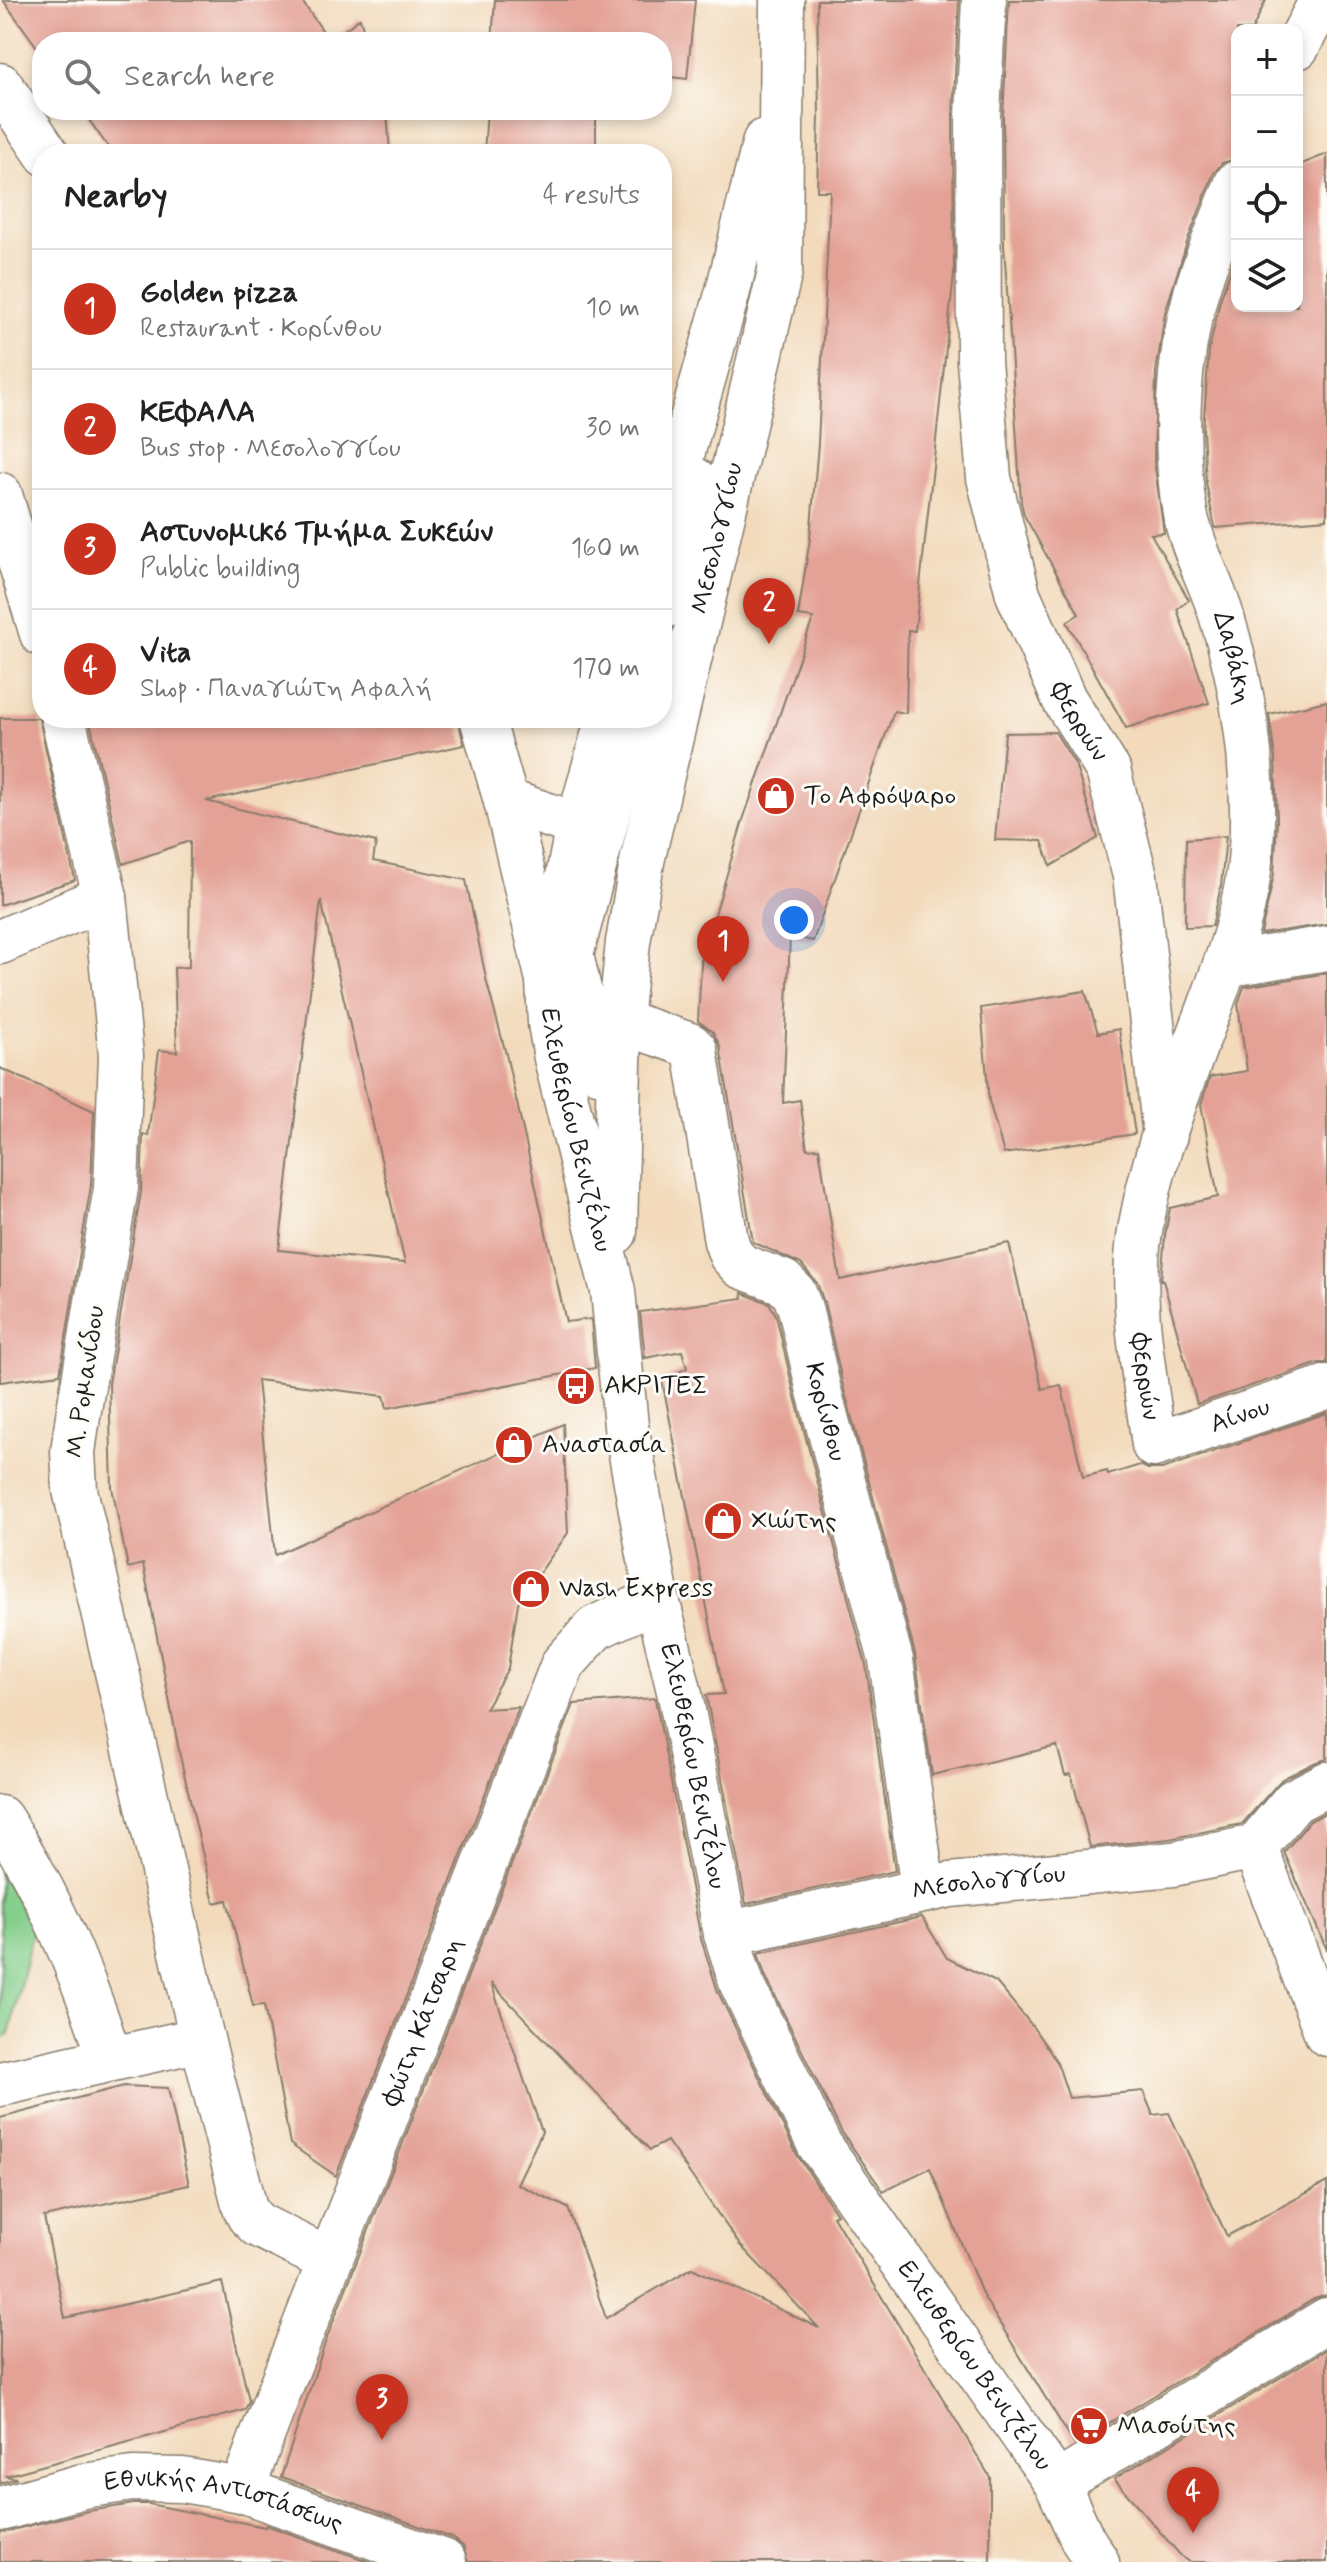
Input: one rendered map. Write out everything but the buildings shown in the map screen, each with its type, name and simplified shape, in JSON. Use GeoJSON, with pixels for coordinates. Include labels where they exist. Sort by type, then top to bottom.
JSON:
{"type":"FeatureCollection","features":[{"type":"Feature","properties":{"kind":"street","name":"Μεσολογγίου"},"geometry":{"type":"LineString","coordinates":[[613,1291],[620,1021],[628,942],[643,857],[780,271],[782,0]]}},
{"type":"Feature","properties":{"kind":"street","name":"Φερρών"},"geometry":{"type":"LineString","coordinates":[[984,0],[978,115],[978,346],[989,478],[1018,594],[1064,699],[1108,770],[1135,876],[1165,1135],[1145,1206],[1136,1269],[1140,1336],[1154,1445]]}},
{"type":"Feature","properties":{"kind":"street"},"geometry":{"type":"LineString","coordinates":[[1303,36],[1322,0]]}},
{"type":"Feature","properties":{"kind":"street","name":"Μεσολογγίου"},"geometry":{"type":"LineString","coordinates":[[672,490],[728,291],[782,72]]}},
{"type":"Feature","properties":{"kind":"street"},"geometry":{"type":"LineString","coordinates":[[0,85],[40,144]]}},
{"type":"Feature","properties":{"kind":"street","name":"Δαβάκη"},"geometry":{"type":"LineString","coordinates":[[1165,1135],[1237,930],[1249,869],[1251,781],[1248,746],[1220,612],[1185,513],[1179,403],[1184,348],[1196,292],[1231,199]]}},
{"type":"Feature","properties":{"kind":"street"},"geometry":{"type":"LineString","coordinates":[[672,568],[756,245],[768,255],[672,646]]}},
{"type":"Feature","properties":{"kind":"street"},"geometry":{"type":"LineString","coordinates":[[0,495],[32,601]]}},
{"type":"Feature","properties":{"kind":"street","name":"Μ. Ρομανίδου"},"geometry":{"type":"LineString","coordinates":[[65,728],[105,897],[121,1055],[116,1188],[73,1452],[75,1490],[241,2194],[249,2216],[271,2233],[330,2261]]}},
{"type":"Feature","properties":{"kind":"street","name":"Ελευθερίου Βενιζέλου"},"geometry":{"type":"LineString","coordinates":[[485,728],[506,801],[548,980],[556,1058],[613,1291],[626,1426],[657,1599],[680,1695],[726,1934],[742,1984],[819,2144],[1057,2484],[1086,2555]]}},
{"type":"Feature","properties":{"kind":"street"},"geometry":{"type":"LineString","coordinates":[[548,980],[578,825],[605,728]]}},
{"type":"Feature","properties":{"kind":"street"},"geometry":{"type":"LineString","coordinates":[[630,728],[571,955],[598,1071],[596,958],[653,728]]}},
{"type":"Feature","properties":{"kind":"street"},"geometry":{"type":"LineString","coordinates":[[506,801],[578,825]]}},
{"type":"Feature","properties":{"kind":"street"},"geometry":{"type":"LineString","coordinates":[[0,942],[105,897]]}},
{"type":"Feature","properties":{"kind":"street"},"geometry":{"type":"LineString","coordinates":[[1225,965],[1327,948]]}},
{"type":"Feature","properties":{"kind":"street","name":"Κορίνθου"},"geometry":{"type":"LineString","coordinates":[[620,1021],[682,1042],[695,1050],[726,1241],[731,1255],[741,1266],[783,1282],[794,1293],[800,1308],[891,1660],[923,1890]]}},
{"type":"Feature","properties":{"kind":"street","name":"Αίνου"},"geometry":{"type":"LineString","coordinates":[[1154,1445],[1327,1387]]}},
{"type":"Feature","properties":{"kind":"street","name":"Φώτη Κάτσαρη"},"geometry":{"type":"LineString","coordinates":[[242,2490],[563,1664],[595,1628],[657,1599]]}},
{"type":"Feature","properties":{"kind":"street"},"geometry":{"type":"LineString","coordinates":[[1327,1784],[1294,1801],[1255,1847],[1327,2034]]}},
{"type":"Feature","properties":{"kind":"street"},"geometry":{"type":"LineString","coordinates":[[0,1818],[56,1917],[95,2011],[110,2059]]}},
{"type":"Feature","properties":{"kind":"street","name":"Μεσολογγίου"},"geometry":{"type":"LineString","coordinates":[[726,1934],[923,1890],[1006,1878],[1173,1864],[1255,1847]]}},
{"type":"Feature","properties":{"kind":"street"},"geometry":{"type":"LineString","coordinates":[[0,2084],[202,2039]]}},
{"type":"Feature","properties":{"kind":"street"},"geometry":{"type":"LineString","coordinates":[[1057,2484],[1327,2320]]}},
{"type":"Feature","properties":{"kind":"street","name":"Εθνικής Αντιστάσεως"},"geometry":{"type":"LineString","coordinates":[[0,2509],[83,2486],[133,2479],[182,2480],[242,2490],[444,2562]]}},
{"type":"Feature","properties":{"kind":"green space"},"geometry":{"type":"Polygon","coordinates":[[[0,1872],[33,1929],[9,2035],[0,2038],[0,1872]]]}},
{"type":"Feature","properties":{"kind":"place","name":"ΚΕΦΑΛΑ"},"geometry":{"type":"Point","coordinates":[769,644]}},
{"type":"Feature","properties":{"kind":"place","name":"Το Αφρόψαρο"},"geometry":{"type":"Point","coordinates":[776,796]}},
{"type":"Feature","properties":{"kind":"place","name":"Golden pizza"},"geometry":{"type":"Point","coordinates":[723,982]}},
{"type":"Feature","properties":{"kind":"place","name":"ΑΚΡΙΤΕΣ"},"geometry":{"type":"Point","coordinates":[576,1386]}},
{"type":"Feature","properties":{"kind":"place","name":"Αναστασία"},"geometry":{"type":"Point","coordinates":[514,1445]}},
{"type":"Feature","properties":{"kind":"place","name":"Χιώτης"},"geometry":{"type":"Point","coordinates":[723,1521]}},
{"type":"Feature","properties":{"kind":"place","name":"Wash Express"},"geometry":{"type":"Point","coordinates":[531,1589]}},
{"type":"Feature","properties":{"kind":"place","name":"Μασούτης"},"geometry":{"type":"Point","coordinates":[1089,2426]}},
{"type":"Feature","properties":{"kind":"place","name":"Αστυνομικό Τμήμα Συκεών"},"geometry":{"type":"Point","coordinates":[382,2440]}},
{"type":"Feature","properties":{"kind":"place","name":"Vita"},"geometry":{"type":"Point","coordinates":[1193,2533]}}]}
